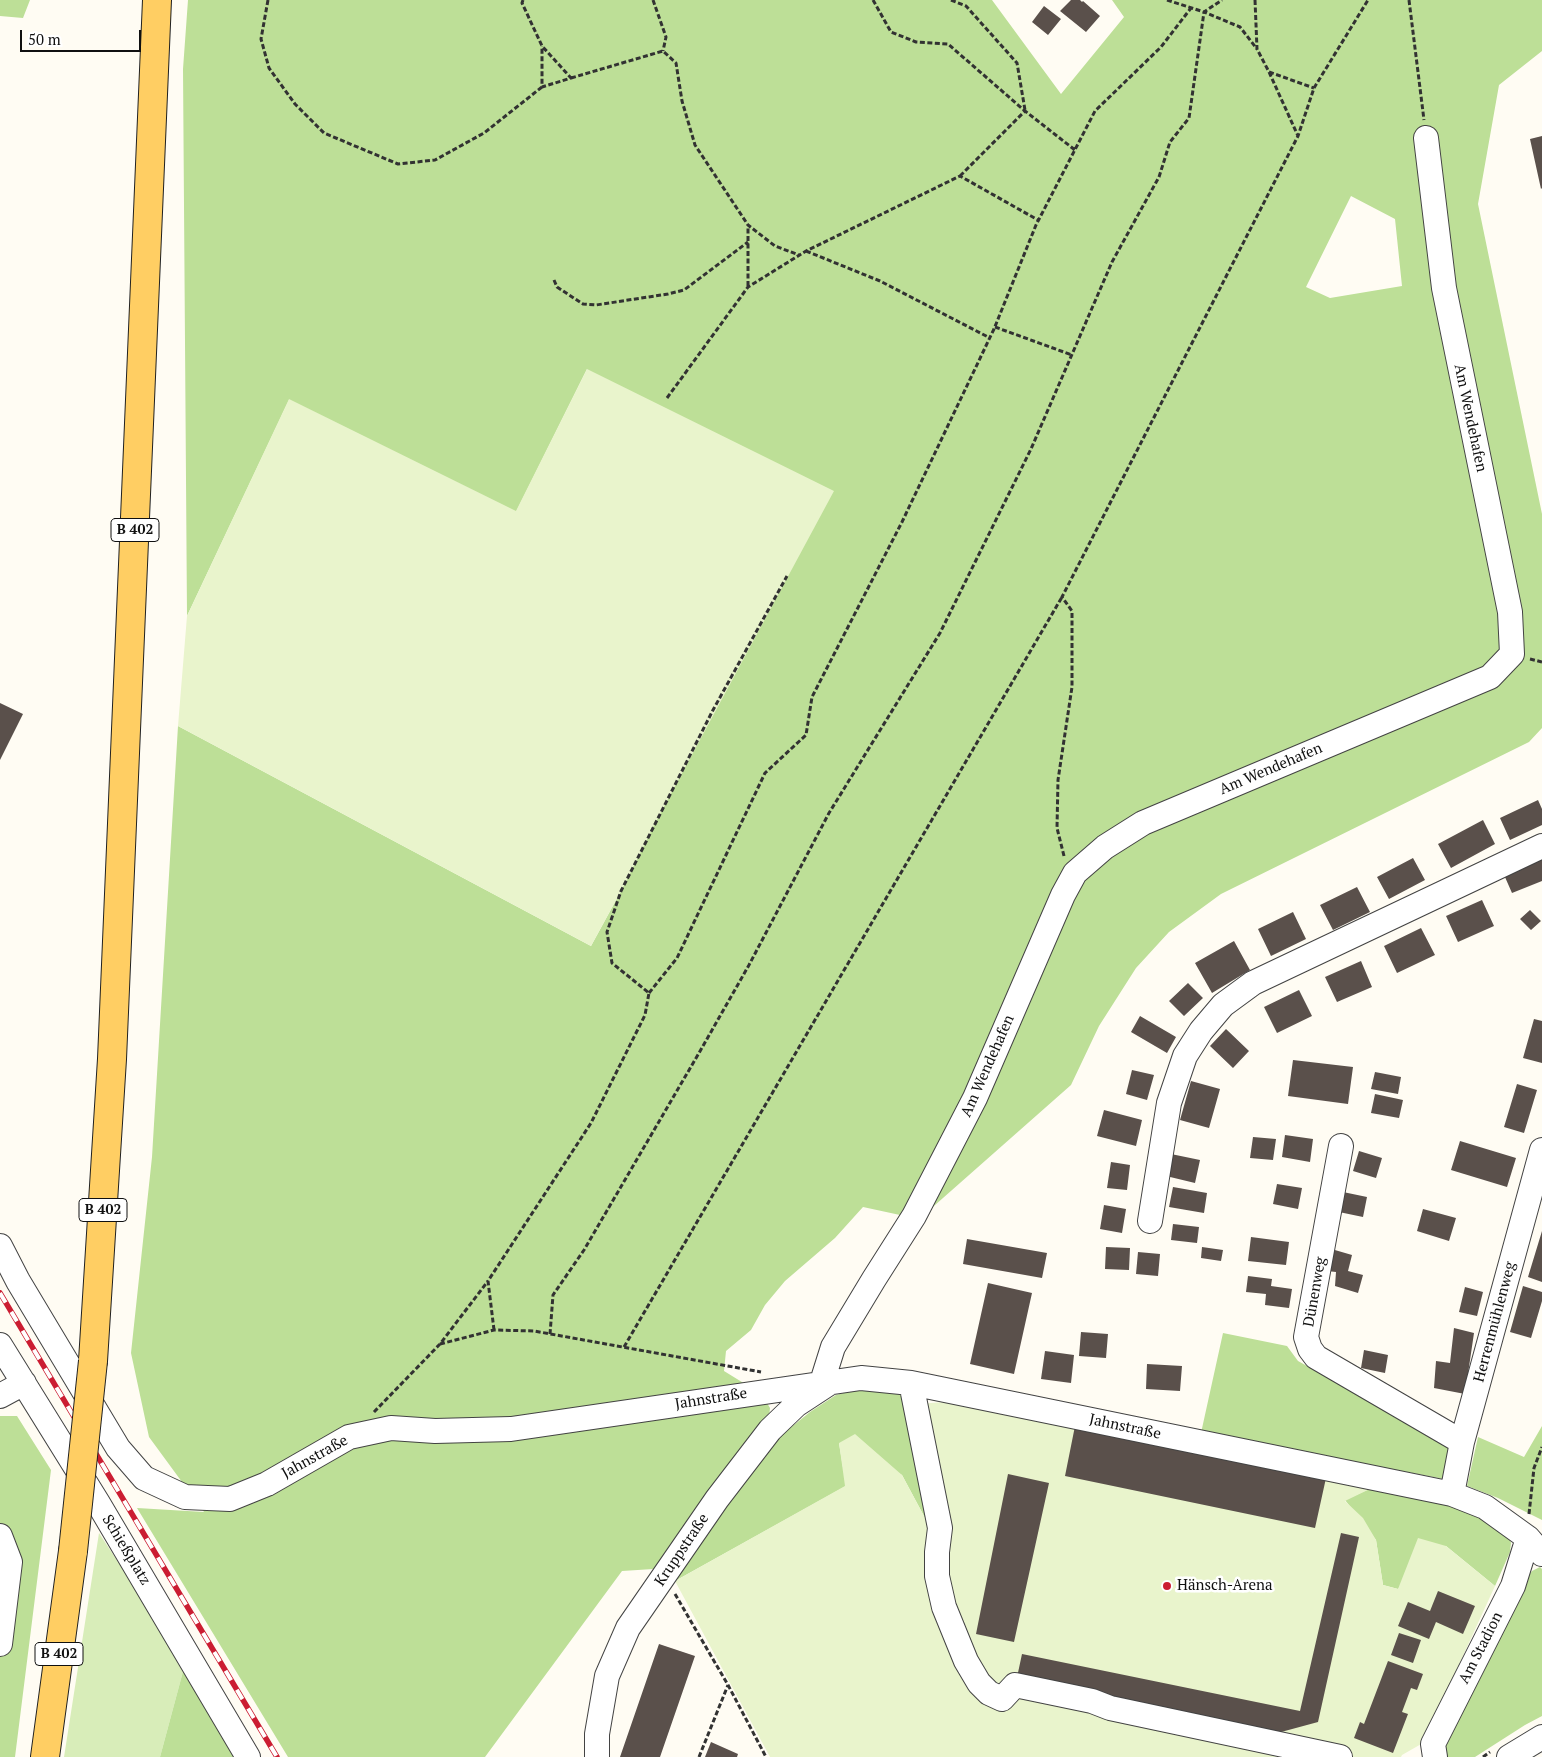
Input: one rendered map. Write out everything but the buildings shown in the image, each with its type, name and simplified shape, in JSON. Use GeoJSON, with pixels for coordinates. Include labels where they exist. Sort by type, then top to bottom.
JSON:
{"type":"FeatureCollection","features":[{"type":"Feature","properties":{"kind":"main road","name":"B 402"},"geometry":{"type":"LineString","coordinates":[[45,1757],[73,1551],[93,1361],[112,1059],[157,0]]}},
{"type":"Feature","properties":{"kind":"street","name":"Am Wendehafen"},"geometry":{"type":"LineString","coordinates":[[828,1382],[833,1347],[914,1216],[975,1098],[1059,904],[1075,873],[1105,847],[1143,823],[1490,677],[1512,654],[1510,612],[1444,288],[1426,138]]}},
{"type":"Feature","properties":{"kind":"street"},"geometry":{"type":"LineString","coordinates":[[1150,1222],[1169,1102],[1185,1056],[1201,1031],[1223,1005],[1253,983],[1542,846]]}},
{"type":"Feature","properties":{"kind":"street","name":"Dünenweg"},"geometry":{"type":"LineString","coordinates":[[1341,1146],[1306,1337],[1310,1350],[1316,1357],[1462,1442]]}},
{"type":"Feature","properties":{"kind":"street","name":"Herrenmühlenweg"},"geometry":{"type":"LineString","coordinates":[[1452,1494],[1462,1442],[1542,1150]]}},
{"type":"Feature","properties":{"kind":"street","name":"Jahnstraße"},"geometry":{"type":"LineString","coordinates":[[0,1246],[18,1281],[118,1448],[144,1478],[185,1497],[230,1499],[267,1484],[349,1437],[391,1428],[435,1430],[511,1429],[861,1378],[911,1382],[1452,1494],[1485,1507],[1535,1546]]}},
{"type":"Feature","properties":{"kind":"street","name":"Schießplatz"},"geometry":{"type":"LineString","coordinates":[[0,1345],[98,1503],[248,1757]]}},
{"type":"Feature","properties":{"kind":"street","name":"Kruppstraße"},"geometry":{"type":"LineString","coordinates":[[597,1757],[597,1734],[607,1676],[628,1628],[717,1499],[770,1430],[796,1406],[828,1382]]}},
{"type":"Feature","properties":{"kind":"street"},"geometry":{"type":"LineString","coordinates":[[911,1382],[940,1528],[937,1576],[944,1606],[966,1661],[979,1683],[989,1693],[1002,1699],[1015,1685],[1092,1701],[1110,1708],[1340,1757]]}},
{"type":"Feature","properties":{"kind":"street"},"geometry":{"type":"LineString","coordinates":[[0,1396],[24,1383]]}},
{"type":"Feature","properties":{"kind":"street"},"geometry":{"type":"LineString","coordinates":[[0,1536],[10,1562],[0,1644]]}},
{"type":"Feature","properties":{"kind":"street","name":"Am Stadion"},"geometry":{"type":"LineString","coordinates":[[1435,1757],[1433,1744],[1535,1546]]}},
{"type":"Feature","properties":{"kind":"street"},"geometry":{"type":"LineString","coordinates":[[1509,1757],[1542,1737]]}},
{"type":"Feature","properties":{"kind":"path"},"geometry":{"type":"LineString","coordinates":[[268,0],[261,39],[270,68],[294,104],[324,133],[398,164],[435,160],[484,133],[542,87],[663,51]]}},
{"type":"Feature","properties":{"kind":"path"},"geometry":{"type":"LineString","coordinates":[[523,0],[522,3],[542,46],[571,78]]}},
{"type":"Feature","properties":{"kind":"path"},"geometry":{"type":"LineString","coordinates":[[653,0],[666,37],[663,51]]}},
{"type":"Feature","properties":{"kind":"path"},"geometry":{"type":"LineString","coordinates":[[873,0],[891,32],[916,42],[948,44],[1025,111],[1075,150]]}},
{"type":"Feature","properties":{"kind":"path"},"geometry":{"type":"LineString","coordinates":[[951,0],[966,6],[1017,63],[1025,111]]}},
{"type":"Feature","properties":{"kind":"path"},"geometry":{"type":"LineString","coordinates":[[1167,0],[1204,12],[1240,27],[1257,48],[1298,136]]}},
{"type":"Feature","properties":{"kind":"path"},"geometry":{"type":"LineString","coordinates":[[550,1334],[553,1295],[584,1250],[699,1053],[749,965],[829,813],[940,633],[1031,449],[1112,262],[1159,177],[1170,142],[1189,118],[1204,12],[1222,0]]}},
{"type":"Feature","properties":{"kind":"path"},"geometry":{"type":"LineString","coordinates":[[1255,0],[1257,48]]}},
{"type":"Feature","properties":{"kind":"path"},"geometry":{"type":"LineString","coordinates":[[624,1347],[1062,597],[1298,136],[1314,88],[1368,0]]}},
{"type":"Feature","properties":{"kind":"path"},"geometry":{"type":"LineString","coordinates":[[1409,0],[1426,138]]}},
{"type":"Feature","properties":{"kind":"path"},"geometry":{"type":"LineString","coordinates":[[349,1437],[440,1344],[488,1281],[591,1123],[645,1015],[649,993],[677,958],[764,773],[806,735],[812,697],[902,522],[995,327],[1038,220],[1095,111],[1161,47],[1192,8]]}},
{"type":"Feature","properties":{"kind":"path"},"geometry":{"type":"LineString","coordinates":[[542,46],[542,87]]}},
{"type":"Feature","properties":{"kind":"path"},"geometry":{"type":"LineString","coordinates":[[663,51],[676,64],[682,101],[696,145],[748,225],[775,246],[799,255]]}},
{"type":"Feature","properties":{"kind":"path"},"geometry":{"type":"LineString","coordinates":[[1269,72],[1314,88]]}},
{"type":"Feature","properties":{"kind":"path"},"geometry":{"type":"LineString","coordinates":[[667,398],[748,287],[806,251],[960,176],[1025,111]]}},
{"type":"Feature","properties":{"kind":"path"},"geometry":{"type":"LineString","coordinates":[[960,176],[1038,220]]}},
{"type":"Feature","properties":{"kind":"path"},"geometry":{"type":"LineString","coordinates":[[748,225],[748,287]]}},
{"type":"Feature","properties":{"kind":"path"},"geometry":{"type":"LineString","coordinates":[[554,280],[557,287],[583,304],[596,305],[668,294],[684,290],[748,242]]}},
{"type":"Feature","properties":{"kind":"path"},"geometry":{"type":"LineString","coordinates":[[806,251],[880,281],[990,338]]}},
{"type":"Feature","properties":{"kind":"path"},"geometry":{"type":"LineString","coordinates":[[995,327],[1072,356]]}},
{"type":"Feature","properties":{"kind":"path"},"geometry":{"type":"LineString","coordinates":[[649,993],[612,963],[607,932],[622,891],[652,829],[713,710],[787,576]]}},
{"type":"Feature","properties":{"kind":"path"},"geometry":{"type":"LineString","coordinates":[[1062,597],[1072,611],[1072,687],[1058,780],[1057,828],[1070,881]]}},
{"type":"Feature","properties":{"kind":"path"},"geometry":{"type":"LineString","coordinates":[[488,1281],[494,1330]]}},
{"type":"Feature","properties":{"kind":"path"},"geometry":{"type":"LineString","coordinates":[[440,1344],[494,1330],[534,1331],[763,1372]]}},
{"type":"Feature","properties":{"kind":"path"},"geometry":{"type":"LineString","coordinates":[[1535,1546],[1534,1468],[1542,1447]]}},
{"type":"Feature","properties":{"kind":"path"},"geometry":{"type":"LineString","coordinates":[[663,1578],[681,1601],[728,1684],[766,1757]]}},
{"type":"Feature","properties":{"kind":"path"},"geometry":{"type":"LineString","coordinates":[[699,1757],[728,1684]]}},
{"type":"Feature","properties":{"kind":"green space"},"geometry":{"type":"Polygon","coordinates":[[[0,0],[30,0],[23,18],[0,16],[0,0]]]}},
{"type":"Feature","properties":{"kind":"green space"},"geometry":{"type":"Polygon","coordinates":[[[188,0],[992,0],[1061,94],[1124,17],[1112,0],[1542,0],[1542,51],[1499,85],[1478,204],[1542,514],[1542,728],[1529,742],[1221,894],[1169,932],[1136,968],[1099,1026],[1071,1085],[926,1213],[914,1216],[900,1215],[863,1207],[835,1238],[785,1281],[765,1305],[751,1330],[726,1351],[724,1371],[764,1398],[770,1408],[769,1417],[784,1433],[810,1412],[836,1395],[854,1390],[896,1390],[916,1404],[937,1515],[925,1518],[902,1475],[839,1443],[846,1486],[675,1581],[669,1568],[622,1571],[485,1757],[288,1757],[137,1508],[204,1512],[149,1437],[131,1353],[152,1157],[178,726],[591,946],[652,829],[587,369],[516,512],[289,400],[187,616],[183,69],[188,0]],[[1351,196],[1306,287],[1330,298],[1402,286],[1395,219],[1351,196]]]}},
{"type":"Feature","properties":{"kind":"green space"},"geometry":{"type":"Polygon","coordinates":[[[587,369],[834,491],[591,946],[178,726],[187,616],[289,399],[516,511],[587,369]]]}},
{"type":"Feature","properties":{"kind":"green space"},"geometry":{"type":"Polygon","coordinates":[[[1223,1333],[1287,1346],[1298,1361],[1450,1446],[1444,1479],[1201,1433],[1223,1333]]]}},
{"type":"Feature","properties":{"kind":"green space"},"geometry":{"type":"Polygon","coordinates":[[[971,1403],[1378,1485],[1345,1501],[1363,1518],[1376,1540],[1383,1585],[1398,1589],[1418,1538],[1446,1546],[1495,1586],[1423,1743],[1401,1757],[770,1757],[675,1581],[845,1486],[839,1443],[855,1434],[902,1475],[925,1518],[937,1515],[916,1404],[971,1403]]]}},
{"type":"Feature","properties":{"kind":"green space"},"geometry":{"type":"Polygon","coordinates":[[[0,1416],[17,1416],[51,1470],[15,1757],[0,1757],[0,1416]]]}},
{"type":"Feature","properties":{"kind":"green space"},"geometry":{"type":"Polygon","coordinates":[[[1542,1426],[1542,1520],[1498,1498],[1467,1486],[1478,1437],[1524,1457],[1542,1426]]]}},
{"type":"Feature","properties":{"kind":"green space"},"geometry":{"type":"Polygon","coordinates":[[[1378,1485],[1481,1515],[1508,1534],[1511,1543],[1510,1552],[1495,1586],[1446,1546],[1398,1589],[1383,1585],[1376,1540],[1345,1500],[1378,1485]]]}},
{"type":"Feature","properties":{"kind":"green space"},"geometry":{"type":"Polygon","coordinates":[[[99,1533],[185,1664],[160,1757],[64,1757],[99,1533]]]}},
{"type":"Feature","properties":{"kind":"green space"},"geometry":{"type":"Polygon","coordinates":[[[1540,1567],[1542,1569],[1542,1716],[1475,1757],[1444,1757],[1443,1746],[1521,1586],[1532,1571],[1540,1567]]]}},
{"type":"Feature","properties":{"kind":"green space"},"geometry":{"type":"Polygon","coordinates":[[[185,1664],[236,1757],[160,1757],[185,1664]]]}},
{"type":"Feature","properties":{"kind":"railway"},"geometry":{"type":"LineString","coordinates":[[0,1293],[277,1757]]}},
{"type":"Feature","properties":{"kind":"place","name":"Hänsch-Arena"},"geometry":{"type":"Point","coordinates":[1167,1586]}}]}
